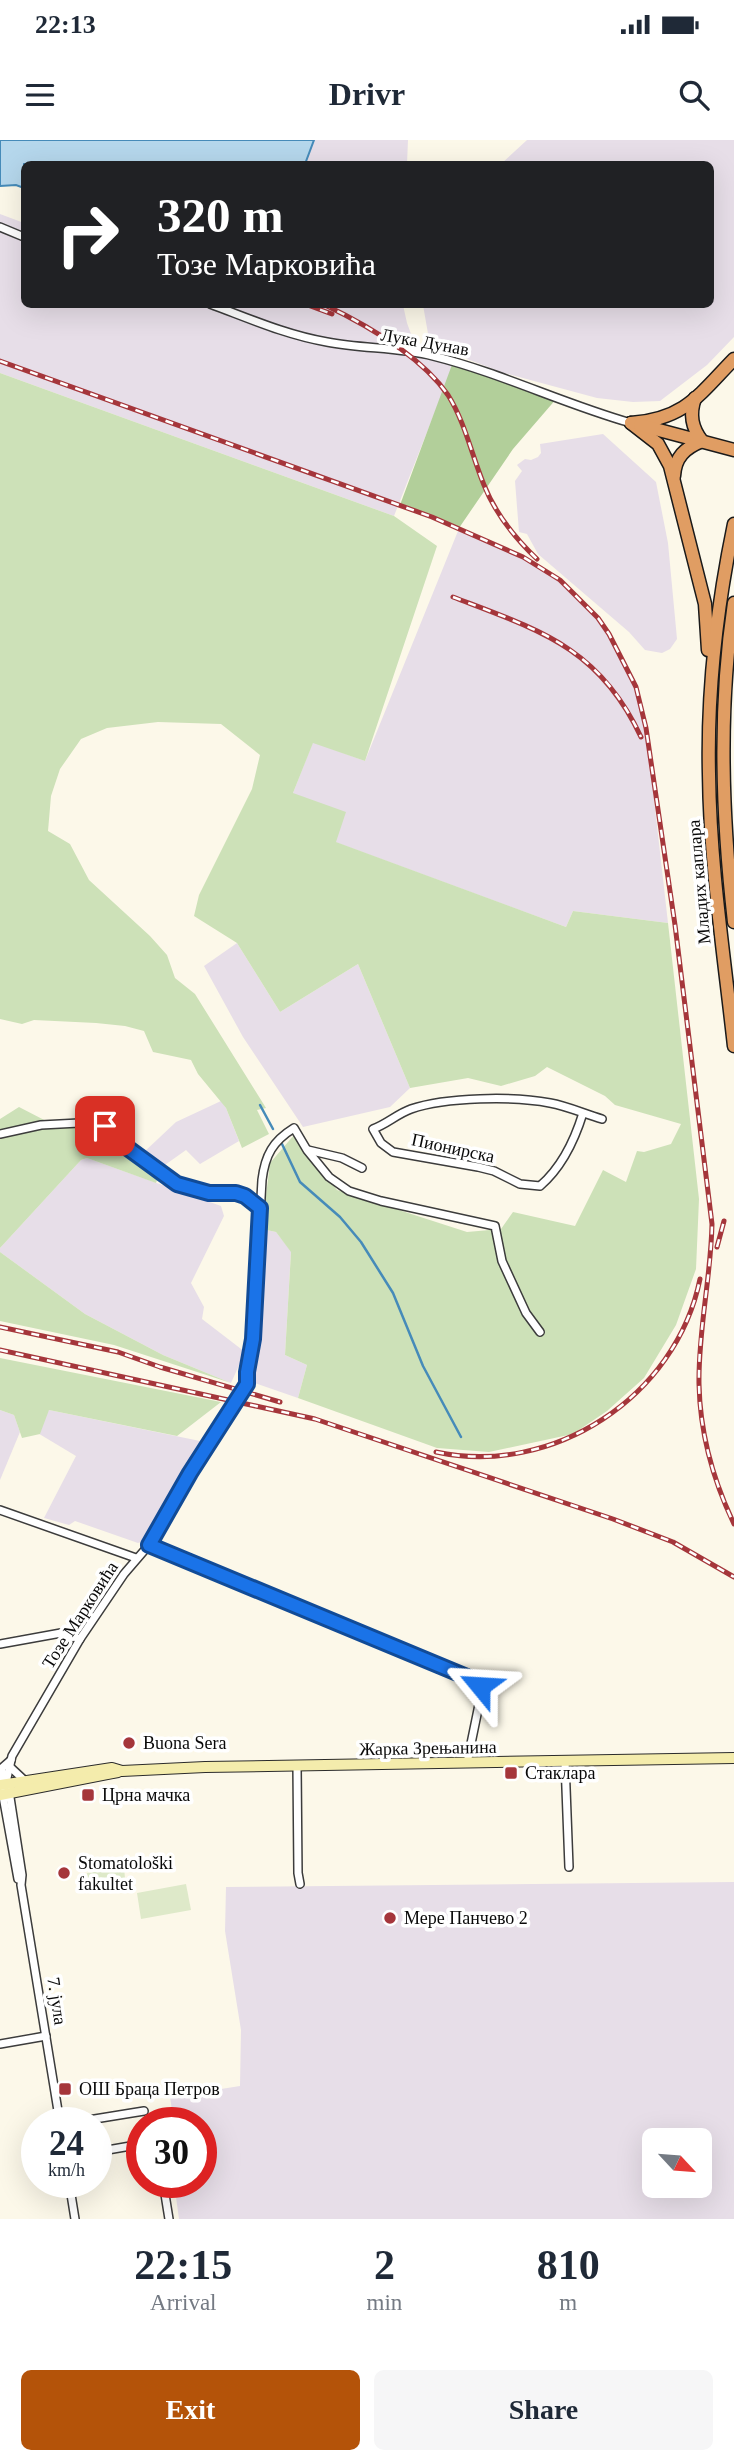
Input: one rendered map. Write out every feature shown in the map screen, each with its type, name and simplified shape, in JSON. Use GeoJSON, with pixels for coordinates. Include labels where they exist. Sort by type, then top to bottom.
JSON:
{"type":"FeatureCollection","features":[{"type":"Feature","properties":{"kind":"highway"},"geometry":{"type":"LineString","coordinates":[[631,423],[672,415],[695,398],[734,359]]}},
{"type":"Feature","properties":{"kind":"highway"},"geometry":{"type":"LineString","coordinates":[[695,398],[692,423],[702,441]]}},
{"type":"Feature","properties":{"kind":"highway"},"geometry":{"type":"LineString","coordinates":[[631,423],[734,450]]}},
{"type":"Feature","properties":{"kind":"highway"},"geometry":{"type":"LineString","coordinates":[[631,423],[658,444],[674,480],[705,604],[709,714]]}},
{"type":"Feature","properties":{"kind":"highway"},"geometry":{"type":"LineString","coordinates":[[674,480],[674,468],[681,454],[702,441]]}},
{"type":"Feature","properties":{"kind":"highway"},"geometry":{"type":"LineString","coordinates":[[709,714],[720,607],[734,524]]}},
{"type":"Feature","properties":{"kind":"highway"},"geometry":{"type":"LineString","coordinates":[[723,742],[725,683],[734,603]]}},
{"type":"Feature","properties":{"kind":"highway"},"geometry":{"type":"LineString","coordinates":[[723,742],[734,663]]}},
{"type":"Feature","properties":{"kind":"highway","name":"Младих каплара"},"geometry":{"type":"LineString","coordinates":[[709,714],[712,848],[734,1046]]}},
{"type":"Feature","properties":{"kind":"highway","name":"Младих каплара"},"geometry":{"type":"LineString","coordinates":[[723,742],[724,821],[734,922]]}},
{"type":"Feature","properties":{"kind":"street"},"geometry":{"type":"LineString","coordinates":[[0,227],[21,236]]}},
{"type":"Feature","properties":{"kind":"street","name":"Лука Дунав"},"geometry":{"type":"LineString","coordinates":[[221,308],[306,338],[418,353],[479,368],[568,403],[631,423]]}},
{"type":"Feature","properties":{"kind":"street","name":"Пионирска"},"geometry":{"type":"LineString","coordinates":[[583,1113],[569,1148],[546,1181],[533,1187],[478,1167],[393,1152],[381,1143],[373,1129],[410,1110],[450,1101],[551,1103],[583,1113],[602,1119]]}},
{"type":"Feature","properties":{"kind":"street"},"geometry":{"type":"LineString","coordinates":[[0,1134],[41,1125],[97,1122],[177,1184],[209,1193],[236,1193],[245,1196],[260,1208]]}},
{"type":"Feature","properties":{"kind":"street"},"geometry":{"type":"LineString","coordinates":[[260,1208],[264,1165],[270,1148],[294,1128],[328,1177],[349,1191],[448,1217],[495,1226],[502,1261],[526,1313],[540,1332]]}},
{"type":"Feature","properties":{"kind":"street"},"geometry":{"type":"LineString","coordinates":[[307,1150],[342,1158],[362,1168]]}},
{"type":"Feature","properties":{"kind":"street","name":"Тозе Марковића"},"geometry":{"type":"LineString","coordinates":[[4,1789],[2,1768],[10,1763],[80,1639],[136,1558],[149,1545],[190,1473],[247,1384],[253,1339],[260,1208]]}},
{"type":"Feature","properties":{"kind":"street"},"geometry":{"type":"LineString","coordinates":[[0,1513],[136,1558]]}},
{"type":"Feature","properties":{"kind":"street"},"geometry":{"type":"LineString","coordinates":[[149,1545],[479,1682],[481,1695],[467,1763]]}},
{"type":"Feature","properties":{"kind":"street"},"geometry":{"type":"LineString","coordinates":[[0,1643],[61,1633],[80,1639]]}},
{"type":"Feature","properties":{"kind":"street","name":"Жарка Зрењанина"},"geometry":{"type":"LineString","coordinates":[[4,1789],[24,1780],[112,1768],[122,1771],[734,1758]]}},
{"type":"Feature","properties":{"kind":"street"},"geometry":{"type":"LineString","coordinates":[[565,1762],[569,1867]]}},
{"type":"Feature","properties":{"kind":"street"},"geometry":{"type":"LineString","coordinates":[[10,1763],[24,1780]]}},
{"type":"Feature","properties":{"kind":"street"},"geometry":{"type":"LineString","coordinates":[[297,1766],[300,1884]]}},
{"type":"Feature","properties":{"kind":"street","name":"Жарка Зрењанина"},"geometry":{"type":"LineString","coordinates":[[4,1789],[113,1775],[122,1771]]}},
{"type":"Feature","properties":{"kind":"street","name":"7. јула"},"geometry":{"type":"LineString","coordinates":[[4,1789],[3,1813],[22,1885]]}},
{"type":"Feature","properties":{"kind":"street","name":"7. јула"},"geometry":{"type":"LineString","coordinates":[[4,1789],[57,2107]]}},
{"type":"Feature","properties":{"kind":"street"},"geometry":{"type":"LineString","coordinates":[[0,2044],[46,2036]]}},
{"type":"Feature","properties":{"kind":"street"},"geometry":{"type":"LineString","coordinates":[[72,2198],[75,2219]]}},
{"type":"Feature","properties":{"kind":"street"},"geometry":{"type":"LineString","coordinates":[[166,2198],[169,2219]]}},
{"type":"Feature","properties":{"kind":"shaded area"},"geometry":{"type":"Polygon","coordinates":[[[314,140],[408,140],[407,161],[306,161],[314,140]]]}},
{"type":"Feature","properties":{"kind":"shaded area"},"geometry":{"type":"Polygon","coordinates":[[[527,140],[734,140],[734,337],[707,365],[660,401],[633,402],[597,398],[504,373],[430,345],[424,308],[714,308],[714,161],[504,161],[527,140]]]}},
{"type":"Feature","properties":{"kind":"shaded area"},"geometry":{"type":"Polygon","coordinates":[[[0,214],[21,222],[21,308],[404,308],[418,353],[455,361],[394,516],[0,373],[0,214]]]}},
{"type":"Feature","properties":{"kind":"shaded area"},"geometry":{"type":"Polygon","coordinates":[[[603,434],[656,482],[668,543],[677,639],[670,649],[662,653],[645,650],[629,632],[538,554],[527,534],[519,532],[515,481],[522,471],[517,465],[525,459],[538,457],[541,453],[540,444],[603,434]]]}},
{"type":"Feature","properties":{"kind":"shaded area"},"geometry":{"type":"Polygon","coordinates":[[[458,531],[503,547],[560,580],[598,618],[609,634],[636,687],[646,728],[668,923],[573,911],[566,927],[335,842],[293,793],[313,742],[365,761],[458,531]]]}},
{"type":"Feature","properties":{"kind":"shaded area"},"geometry":{"type":"Polygon","coordinates":[[[237,943],[280,1012],[358,964],[410,1088],[390,1107],[303,1127],[243,1037],[204,966],[237,943]]]}},
{"type":"Feature","properties":{"kind":"shaded area"},"geometry":{"type":"Polygon","coordinates":[[[221,1101],[239,1141],[200,1164],[186,1150],[162,1167],[142,1154],[176,1122],[221,1101]]]}},
{"type":"Feature","properties":{"kind":"shaded area"},"geometry":{"type":"Polygon","coordinates":[[[87,1158],[221,1206],[224,1216],[191,1283],[204,1307],[202,1319],[245,1352],[231,1383],[163,1355],[85,1314],[0,1252],[0,1248],[81,1160],[87,1158]]]}},
{"type":"Feature","properties":{"kind":"shaded area"},"geometry":{"type":"Polygon","coordinates":[[[262,1229],[276,1232],[291,1251],[285,1355],[307,1365],[298,1398],[249,1381],[255,1359],[262,1229]]]}},
{"type":"Feature","properties":{"kind":"shaded area"},"geometry":{"type":"Polygon","coordinates":[[[0,1410],[14,1415],[20,1432],[0,1480],[0,1410]]]}},
{"type":"Feature","properties":{"kind":"shaded area"},"geometry":{"type":"Polygon","coordinates":[[[49,1410],[200,1441],[144,1541],[138,1543],[75,1521],[69,1525],[44,1518],[76,1456],[36,1432],[49,1410]]]}},
{"type":"Feature","properties":{"kind":"shaded area"},"geometry":{"type":"Polygon","coordinates":[[[734,1882],[734,2219],[179,2219],[176,2198],[217,2198],[217,2107],[172,2107],[170,2097],[240,2086],[241,2030],[225,1931],[226,1887],[734,1882]]]}},
{"type":"Feature","properties":{"kind":"green space"},"geometry":{"type":"Polygon","coordinates":[[[453,362],[557,398],[513,449],[459,528],[400,505],[453,362]]]}},
{"type":"Feature","properties":{"kind":"green space"},"geometry":{"type":"Polygon","coordinates":[[[0,373],[394,516],[437,546],[365,761],[313,743],[293,793],[346,812],[336,842],[566,927],[573,911],[668,923],[699,1199],[696,1269],[676,1325],[644,1378],[607,1411],[573,1434],[489,1452],[437,1448],[298,1398],[307,1365],[285,1355],[291,1252],[276,1232],[262,1229],[270,1163],[294,1135],[337,1190],[467,1232],[501,1229],[513,1212],[575,1226],[603,1170],[626,1182],[637,1151],[644,1152],[671,1144],[681,1124],[615,1105],[605,1096],[547,1067],[535,1076],[501,1086],[468,1078],[410,1088],[358,964],[280,1012],[237,943],[194,916],[199,895],[252,789],[260,755],[221,724],[158,722],[107,728],[81,739],[60,769],[51,796],[48,831],[70,844],[89,880],[167,955],[175,978],[195,994],[266,1108],[257,1110],[269,1134],[242,1148],[226,1108],[198,1074],[191,1060],[153,1052],[144,1031],[96,1023],[34,1020],[22,1024],[0,1019],[0,373]]]}},
{"type":"Feature","properties":{"kind":"green space"},"geometry":{"type":"Polygon","coordinates":[[[19,1107],[50,1123],[104,1119],[124,1140],[162,1167],[156,1183],[87,1158],[81,1160],[0,1248],[0,1119],[19,1107]]]}},
{"type":"Feature","properties":{"kind":"green space"},"geometry":{"type":"Polygon","coordinates":[[[0,1252],[85,1314],[163,1355],[231,1383],[114,1345],[0,1321],[0,1252]]]}},
{"type":"Feature","properties":{"kind":"green space"},"geometry":{"type":"Polygon","coordinates":[[[0,1358],[221,1402],[177,1436],[49,1410],[40,1434],[22,1438],[14,1415],[0,1410],[0,1358]]]}},
{"type":"Feature","properties":{"kind":"green space"},"geometry":{"type":"Polygon","coordinates":[[[124,1868],[126,1888],[90,1893],[87,1873],[124,1868]]]}},
{"type":"Feature","properties":{"kind":"green space"},"geometry":{"type":"Polygon","coordinates":[[[186,1884],[191,1910],[141,1919],[137,1893],[186,1884]]]}},
{"type":"Feature","properties":{"kind":"water"},"geometry":{"type":"Polygon","coordinates":[[[0,140],[314,140],[306,161],[21,161],[21,187],[0,186],[0,140]]]}},
{"type":"Feature","properties":{"kind":"waterway"},"geometry":{"type":"LineString","coordinates":[[260,1105],[273,1129]]}},
{"type":"Feature","properties":{"kind":"waterway"},"geometry":{"type":"LineString","coordinates":[[282,1144],[300,1182],[340,1217],[361,1242],[393,1293],[423,1366],[461,1437]]}},
{"type":"Feature","properties":{"kind":"railway"},"geometry":{"type":"LineString","coordinates":[[316,308],[332,314]]}},
{"type":"Feature","properties":{"kind":"railway"},"geometry":{"type":"LineString","coordinates":[[331,308],[391,342],[437,381],[459,416],[494,505],[513,534],[537,559]]}},
{"type":"Feature","properties":{"kind":"railway"},"geometry":{"type":"LineString","coordinates":[[0,361],[432,517],[523,557],[560,580],[598,618],[609,634],[636,687],[646,728],[675,925],[712,1224],[700,1344],[700,1402],[709,1456],[734,1524]]}},
{"type":"Feature","properties":{"kind":"railway"},"geometry":{"type":"LineString","coordinates":[[453,597],[539,632],[586,662],[624,706],[641,737]]}},
{"type":"Feature","properties":{"kind":"railway"},"geometry":{"type":"LineString","coordinates":[[717,1247],[724,1221]]}},
{"type":"Feature","properties":{"kind":"railway"},"geometry":{"type":"LineString","coordinates":[[436,1452],[480,1457],[523,1452],[565,1439],[603,1419],[637,1392],[665,1359],[687,1321],[700,1279]]}},
{"type":"Feature","properties":{"kind":"railway"},"geometry":{"type":"LineString","coordinates":[[0,1327],[118,1352],[280,1402]]}},
{"type":"Feature","properties":{"kind":"railway"},"geometry":{"type":"LineString","coordinates":[[0,1350],[315,1419],[613,1519],[673,1542],[734,1577]]}},
{"type":"Feature","properties":{"kind":"place","name":"Buona Sera"},"geometry":{"type":"Point","coordinates":[129,1743]}},
{"type":"Feature","properties":{"kind":"place","name":"Стаклара"},"geometry":{"type":"Point","coordinates":[511,1773]}},
{"type":"Feature","properties":{"kind":"place","name":"Црна мачка"},"geometry":{"type":"Point","coordinates":[88,1795]}},
{"type":"Feature","properties":{"kind":"place","name":"Stomatološki fakultet"},"geometry":{"type":"Point","coordinates":[64,1873]}},
{"type":"Feature","properties":{"kind":"place","name":"Мере Панчево 2"},"geometry":{"type":"Point","coordinates":[390,1918]}},
{"type":"Feature","properties":{"kind":"place","name":"ОШ Браца Петров"},"geometry":{"type":"Point","coordinates":[65,2089]}},
{"type":"Feature","properties":{"kind":"route"},"geometry":{"type":"LineString","coordinates":[[105,1126],[129,1149],[177,1184],[209,1193],[236,1193],[245,1196],[260,1208],[253,1339],[247,1384],[190,1473],[149,1545],[479,1682],[480,1686]]}}]}
